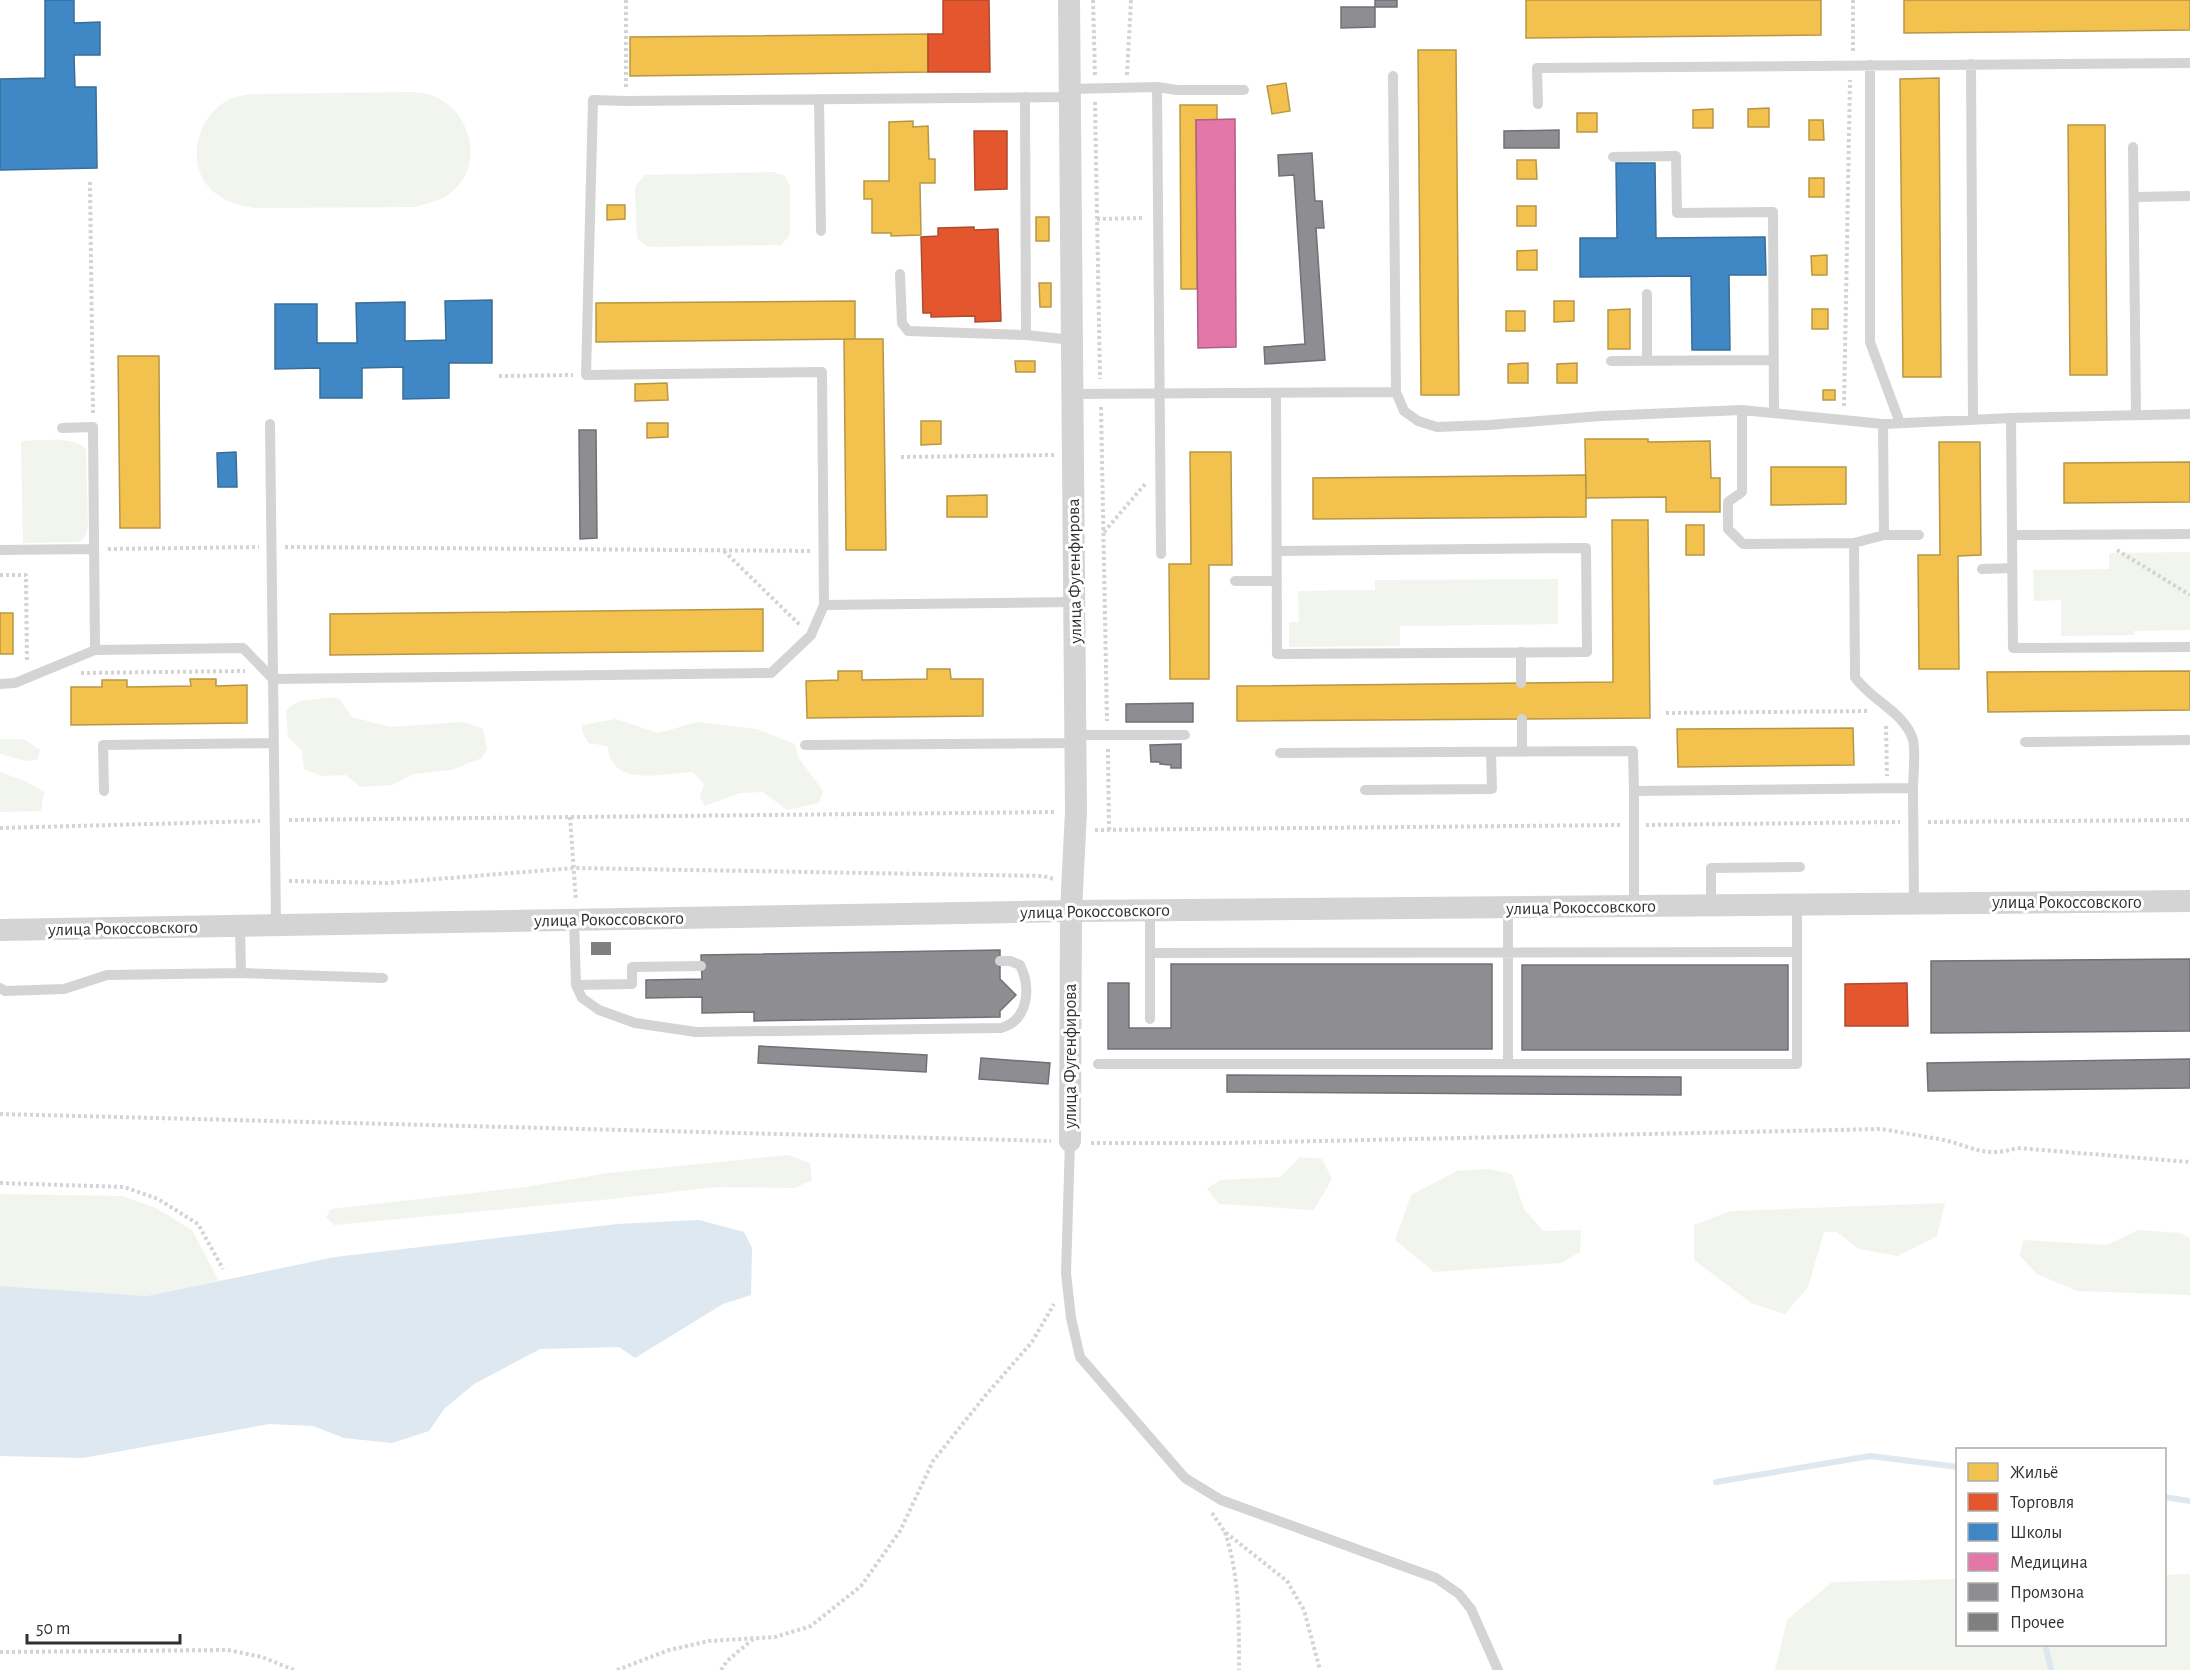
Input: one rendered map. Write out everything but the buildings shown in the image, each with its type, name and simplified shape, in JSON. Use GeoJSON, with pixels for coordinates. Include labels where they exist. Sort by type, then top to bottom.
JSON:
{"type":"FeatureCollection","features":[{"type":"Feature","properties":{"kind":"street","name":"улица Фугенфирова"},"geometry":{"type":"LineString","coordinates":[[1069,0],[1076,812],[1071,911],[1070,1141]]}},
{"type":"Feature","properties":{"kind":"street","name":"улица Рокоссовского"},"geometry":{"type":"LineString","coordinates":[[0,930],[1071,911],[2190,901]]}},
{"type":"Feature","properties":{"kind":"lane"},"geometry":{"type":"LineString","coordinates":[[1538,104],[1537,68],[2190,63]]}},
{"type":"Feature","properties":{"kind":"lane"},"geometry":{"type":"LineString","coordinates":[[1971,64],[1973,419]]}},
{"type":"Feature","properties":{"kind":"lane"},"geometry":{"type":"LineString","coordinates":[[1870,65],[1870,342],[1900,423]]}},
{"type":"Feature","properties":{"kind":"lane"},"geometry":{"type":"LineString","coordinates":[[1393,76],[1396,392],[1404,411],[1418,421],[1437,427],[1600,416],[1742,410],[1844,418],[1883,424],[1973,419],[2190,414]]}},
{"type":"Feature","properties":{"kind":"lane"},"geometry":{"type":"LineString","coordinates":[[1157,87],[1161,554]]}},
{"type":"Feature","properties":{"kind":"lane"},"geometry":{"type":"LineString","coordinates":[[0,684],[15,683],[95,650],[243,648],[273,679],[771,673],[811,635],[824,605],[822,372],[586,375],[593,100],[626,102],[1025,97],[1095,89],[1157,87],[1177,90],[1245,90]]}},
{"type":"Feature","properties":{"kind":"lane"},"geometry":{"type":"LineString","coordinates":[[1025,97],[1026,335]]}},
{"type":"Feature","properties":{"kind":"lane"},"geometry":{"type":"LineString","coordinates":[[819,100],[821,231]]}},
{"type":"Feature","properties":{"kind":"lane"},"geometry":{"type":"LineString","coordinates":[[2133,147],[2136,414]]}},
{"type":"Feature","properties":{"kind":"lane"},"geometry":{"type":"LineString","coordinates":[[1613,157],[1676,156],[1677,213],[1773,212],[1774,413]]}},
{"type":"Feature","properties":{"kind":"lane"},"geometry":{"type":"LineString","coordinates":[[2134,197],[2190,196]]}},
{"type":"Feature","properties":{"kind":"lane"},"geometry":{"type":"LineString","coordinates":[[900,274],[902,323],[905,330],[1026,335],[1072,340]]}},
{"type":"Feature","properties":{"kind":"lane"},"geometry":{"type":"LineString","coordinates":[[1647,294],[1647,360]]}},
{"type":"Feature","properties":{"kind":"lane"},"geometry":{"type":"LineString","coordinates":[[1611,361],[1774,360]]}},
{"type":"Feature","properties":{"kind":"lane"},"geometry":{"type":"LineString","coordinates":[[1072,394],[1396,392]]}},
{"type":"Feature","properties":{"kind":"lane"},"geometry":{"type":"LineString","coordinates":[[1275,393],[1277,654],[1587,652],[1586,548],[1277,550]]}},
{"type":"Feature","properties":{"kind":"lane"},"geometry":{"type":"LineString","coordinates":[[1742,410],[1742,492],[1728,502],[1728,529],[1743,543],[1854,543],[1884,535],[1919,535]]}},
{"type":"Feature","properties":{"kind":"lane"},"geometry":{"type":"LineString","coordinates":[[2011,418],[2013,648],[2190,647]]}},
{"type":"Feature","properties":{"kind":"lane"},"geometry":{"type":"LineString","coordinates":[[270,424],[276,925]]}},
{"type":"Feature","properties":{"kind":"lane"},"geometry":{"type":"LineString","coordinates":[[1883,424],[1884,535]]}},
{"type":"Feature","properties":{"kind":"lane"},"geometry":{"type":"LineString","coordinates":[[62,428],[93,427],[95,650]]}},
{"type":"Feature","properties":{"kind":"lane"},"geometry":{"type":"LineString","coordinates":[[2012,535],[2190,534]]}},
{"type":"Feature","properties":{"kind":"lane"},"geometry":{"type":"LineString","coordinates":[[1854,543],[1855,677],[1861,686],[1906,726],[1913,741],[1914,903]]}},
{"type":"Feature","properties":{"kind":"lane"},"geometry":{"type":"LineString","coordinates":[[0,550],[94,549]]}},
{"type":"Feature","properties":{"kind":"lane"},"geometry":{"type":"LineString","coordinates":[[1982,569],[2012,568]]}},
{"type":"Feature","properties":{"kind":"lane"},"geometry":{"type":"LineString","coordinates":[[1234,581],[1277,580]]}},
{"type":"Feature","properties":{"kind":"lane"},"geometry":{"type":"LineString","coordinates":[[824,605],[1074,602]]}},
{"type":"Feature","properties":{"kind":"lane"},"geometry":{"type":"LineString","coordinates":[[1521,652],[1521,683]]}},
{"type":"Feature","properties":{"kind":"lane"},"geometry":{"type":"LineString","coordinates":[[1522,719],[1522,752]]}},
{"type":"Feature","properties":{"kind":"lane"},"geometry":{"type":"LineString","coordinates":[[805,746],[1075,739],[1107,735],[1185,735]]}},
{"type":"Feature","properties":{"kind":"lane"},"geometry":{"type":"LineString","coordinates":[[2025,742],[2190,741]]}},
{"type":"Feature","properties":{"kind":"lane"},"geometry":{"type":"LineString","coordinates":[[104,791],[103,745],[274,743]]}},
{"type":"Feature","properties":{"kind":"lane"},"geometry":{"type":"LineString","coordinates":[[1280,753],[1633,751],[1634,906]]}},
{"type":"Feature","properties":{"kind":"lane"},"geometry":{"type":"LineString","coordinates":[[1365,790],[1492,789],[1491,752]]}},
{"type":"Feature","properties":{"kind":"lane"},"geometry":{"type":"LineString","coordinates":[[1634,790],[1913,788]]}},
{"type":"Feature","properties":{"kind":"lane"},"geometry":{"type":"LineString","coordinates":[[1711,905],[1711,868],[1800,867]]}},
{"type":"Feature","properties":{"kind":"lane"},"geometry":{"type":"LineString","coordinates":[[1098,1064],[1797,1064],[1797,904]]}},
{"type":"Feature","properties":{"kind":"lane"},"geometry":{"type":"LineString","coordinates":[[1508,907],[1508,1064]]}},
{"type":"Feature","properties":{"kind":"lane"},"geometry":{"type":"LineString","coordinates":[[1150,910],[1150,1018]]}},
{"type":"Feature","properties":{"kind":"lane"},"geometry":{"type":"LineString","coordinates":[[576,920],[576,985],[582,998],[599,1010],[635,1023],[696,1032],[1001,1028],[1010,1025],[1018,1018],[1027,996],[1025,974],[1020,964],[1000,961]]}},
{"type":"Feature","properties":{"kind":"lane"},"geometry":{"type":"LineString","coordinates":[[240,926],[241,973]]}},
{"type":"Feature","properties":{"kind":"lane"},"geometry":{"type":"LineString","coordinates":[[1150,953],[1797,952]]}},
{"type":"Feature","properties":{"kind":"lane"},"geometry":{"type":"LineString","coordinates":[[576,985],[632,984],[632,967],[701,966]]}},
{"type":"Feature","properties":{"kind":"lane"},"geometry":{"type":"LineString","coordinates":[[0,988],[5,991],[64,989],[107,975],[241,973],[383,978]]}},
{"type":"Feature","properties":{"kind":"lane"},"geometry":{"type":"LineString","coordinates":[[1070,1141],[1066,1273],[1071,1318],[1080,1357],[1185,1478],[1221,1500],[1436,1578],[1459,1594],[1471,1609],[1498,1670]]}},
{"type":"Feature","properties":{"kind":"path"},"geometry":{"type":"LineString","coordinates":[[626,0],[626,102]]}},
{"type":"Feature","properties":{"kind":"path"},"geometry":{"type":"LineString","coordinates":[[1093,0],[1109,830]]}},
{"type":"Feature","properties":{"kind":"path"},"geometry":{"type":"LineString","coordinates":[[1127,88],[1131,0]]}},
{"type":"Feature","properties":{"kind":"path"},"geometry":{"type":"LineString","coordinates":[[1844,418],[1850,80],[1854,65],[1853,0]]}},
{"type":"Feature","properties":{"kind":"path"},"geometry":{"type":"LineString","coordinates":[[90,182],[93,427]]}},
{"type":"Feature","properties":{"kind":"path"},"geometry":{"type":"LineString","coordinates":[[1097,219],[1158,218]]}},
{"type":"Feature","properties":{"kind":"path"},"geometry":{"type":"LineString","coordinates":[[499,376],[586,375]]}},
{"type":"Feature","properties":{"kind":"path"},"geometry":{"type":"LineString","coordinates":[[901,457],[1059,455]]}},
{"type":"Feature","properties":{"kind":"path"},"geometry":{"type":"LineString","coordinates":[[1103,532],[1161,465]]}},
{"type":"Feature","properties":{"kind":"path"},"geometry":{"type":"LineString","coordinates":[[2092,534],[2190,595]]}},
{"type":"Feature","properties":{"kind":"path"},"geometry":{"type":"LineString","coordinates":[[94,549],[272,547],[824,551]]}},
{"type":"Feature","properties":{"kind":"path"},"geometry":{"type":"LineString","coordinates":[[723,550],[811,635]]}},
{"type":"Feature","properties":{"kind":"path"},"geometry":{"type":"LineString","coordinates":[[0,575],[27,575],[27,673]]}},
{"type":"Feature","properties":{"kind":"path"},"geometry":{"type":"LineString","coordinates":[[1666,713],[1886,709],[1887,789]]}},
{"type":"Feature","properties":{"kind":"path"},"geometry":{"type":"LineString","coordinates":[[0,828],[275,820],[1076,812]]}},
{"type":"Feature","properties":{"kind":"path"},"geometry":{"type":"LineString","coordinates":[[570,818],[576,920]]}},
{"type":"Feature","properties":{"kind":"path"},"geometry":{"type":"LineString","coordinates":[[276,881],[387,883],[574,868],[1043,876],[1072,884]]}},
{"type":"Feature","properties":{"kind":"path"},"geometry":{"type":"LineString","coordinates":[[0,1114],[1100,1143],[1226,1143],[1882,1129],[1945,1140],[1978,1152],[2003,1153],[2017,1149],[2190,1162]]}},
{"type":"Feature","properties":{"kind":"path"},"geometry":{"type":"LineString","coordinates":[[0,1183],[124,1187],[159,1199],[198,1224],[223,1269]]}},
{"type":"Feature","properties":{"kind":"path"},"geometry":{"type":"LineString","coordinates":[[616,1670],[669,1650],[709,1641],[775,1637],[811,1626],[861,1586],[900,1531],[933,1461],[1032,1342],[1052,1308],[1066,1273]]}},
{"type":"Feature","properties":{"kind":"path"},"geometry":{"type":"LineString","coordinates":[[1205,1504],[1225,1532],[1287,1581],[1304,1610],[1320,1670]]}},
{"type":"Feature","properties":{"kind":"path"},"geometry":{"type":"LineString","coordinates":[[1225,1532],[1233,1556],[1239,1598],[1239,1670]]}},
{"type":"Feature","properties":{"kind":"path"},"geometry":{"type":"LineString","coordinates":[[721,1670],[727,1661],[753,1638]]}},
{"type":"Feature","properties":{"kind":"path"},"geometry":{"type":"LineString","coordinates":[[0,1652],[228,1650],[262,1657],[294,1670]]}},
{"type":"Feature","properties":{"kind":"shaded area"},"geometry":{"type":"Polygon","coordinates":[[[413,92],[434,96],[448,105],[458,115],[469,140],[470,154],[463,180],[453,191],[435,201],[415,207],[254,208],[234,203],[215,193],[205,182],[199,170],[197,156],[202,129],[218,107],[230,99],[253,94],[413,92]]]}},
{"type":"Feature","properties":{"kind":"shaded area"},"geometry":{"type":"Polygon","coordinates":[[[774,172],[785,176],[790,187],[790,230],[789,236],[781,245],[652,247],[646,246],[637,238],[635,190],[645,175],[774,172]]]}},
{"type":"Feature","properties":{"kind":"shaded area"},"geometry":{"type":"Polygon","coordinates":[[[21,441],[74,442],[86,450],[88,527],[84,538],[79,542],[23,543],[21,441]]]}},
{"type":"Feature","properties":{"kind":"shaded area"},"geometry":{"type":"Polygon","coordinates":[[[2190,552],[2190,630],[2134,631],[2134,635],[2061,636],[2061,600],[2034,601],[2033,570],[2109,569],[2109,553],[2190,552]]]}},
{"type":"Feature","properties":{"kind":"shaded area"},"geometry":{"type":"Polygon","coordinates":[[[1558,579],[1558,624],[1400,626],[1400,646],[1289,647],[1289,622],[1299,622],[1298,591],[1375,590],[1375,580],[1558,579]]]}},
{"type":"Feature","properties":{"kind":"shaded area"},"geometry":{"type":"Polygon","coordinates":[[[332,697],[340,700],[352,717],[390,727],[464,722],[483,729],[487,749],[482,758],[451,770],[414,774],[392,785],[360,787],[346,775],[321,776],[304,769],[302,751],[288,737],[286,712],[289,707],[301,701],[332,697]]]}},
{"type":"Feature","properties":{"kind":"shaded area"},"geometry":{"type":"Polygon","coordinates":[[[616,719],[658,733],[698,722],[757,729],[795,744],[798,757],[823,791],[819,803],[787,810],[763,792],[740,793],[705,806],[700,797],[704,784],[693,772],[650,776],[629,773],[620,770],[613,762],[607,746],[588,743],[582,731],[582,725],[616,719]]]}},
{"type":"Feature","properties":{"kind":"shaded area"},"geometry":{"type":"Polygon","coordinates":[[[0,739],[24,739],[40,750],[38,759],[27,761],[0,754],[0,739]]]}},
{"type":"Feature","properties":{"kind":"shaded area"},"geometry":{"type":"Polygon","coordinates":[[[0,772],[25,781],[44,792],[41,811],[0,812],[0,772]]]}},
{"type":"Feature","properties":{"kind":"shaded area"},"geometry":{"type":"Polygon","coordinates":[[[788,1155],[810,1163],[812,1180],[795,1188],[716,1187],[334,1225],[326,1217],[331,1209],[525,1187],[608,1173],[788,1155]]]}},
{"type":"Feature","properties":{"kind":"shaded area"},"geometry":{"type":"Polygon","coordinates":[[[1300,1157],[1322,1159],[1332,1179],[1314,1210],[1219,1204],[1207,1189],[1220,1180],[1280,1177],[1300,1157]]]}},
{"type":"Feature","properties":{"kind":"shaded area"},"geometry":{"type":"Polygon","coordinates":[[[1489,1169],[1512,1174],[1524,1209],[1543,1231],[1581,1230],[1580,1252],[1561,1263],[1434,1272],[1395,1240],[1411,1195],[1457,1171],[1489,1169]]]}},
{"type":"Feature","properties":{"kind":"shaded area"},"geometry":{"type":"Polygon","coordinates":[[[0,1194],[122,1196],[156,1208],[192,1230],[219,1281],[147,1296],[0,1286],[0,1194]]]}},
{"type":"Feature","properties":{"kind":"shaded area"},"geometry":{"type":"Polygon","coordinates":[[[1945,1203],[1937,1236],[1897,1256],[1859,1249],[1837,1232],[1824,1232],[1808,1287],[1785,1314],[1751,1303],[1694,1260],[1694,1225],[1731,1211],[1945,1203]]]}},
{"type":"Feature","properties":{"kind":"shaded area"},"geometry":{"type":"Polygon","coordinates":[[[699,1220],[744,1232],[752,1248],[751,1295],[723,1304],[635,1358],[619,1347],[540,1349],[474,1384],[444,1409],[429,1431],[392,1443],[344,1438],[313,1426],[269,1424],[83,1458],[0,1456],[0,1286],[147,1296],[335,1257],[617,1224],[699,1220]]]}},
{"type":"Feature","properties":{"kind":"shaded area"},"geometry":{"type":"Polygon","coordinates":[[[2138,1230],[2180,1233],[2190,1238],[2190,1295],[2077,1291],[2037,1274],[2020,1256],[2023,1240],[2107,1245],[2138,1230]]]}},
{"type":"Feature","properties":{"kind":"shaded area"},"geometry":{"type":"Polygon","coordinates":[[[2190,1574],[2190,1670],[1775,1670],[1787,1620],[1832,1582],[1956,1579],[1956,1646],[2166,1646],[2166,1575],[2190,1574]]]}},
{"type":"Feature","properties":{"kind":"waterway"},"geometry":{"type":"LineString","coordinates":[[1716,1482],[1870,1456],[1956,1467]]}},
{"type":"Feature","properties":{"kind":"waterway"},"geometry":{"type":"LineString","coordinates":[[2166,1497],[2190,1501]]}},
{"type":"Feature","properties":{"kind":"waterway"},"geometry":{"type":"LineString","coordinates":[[2045,1646],[2051,1670]]}}]}
